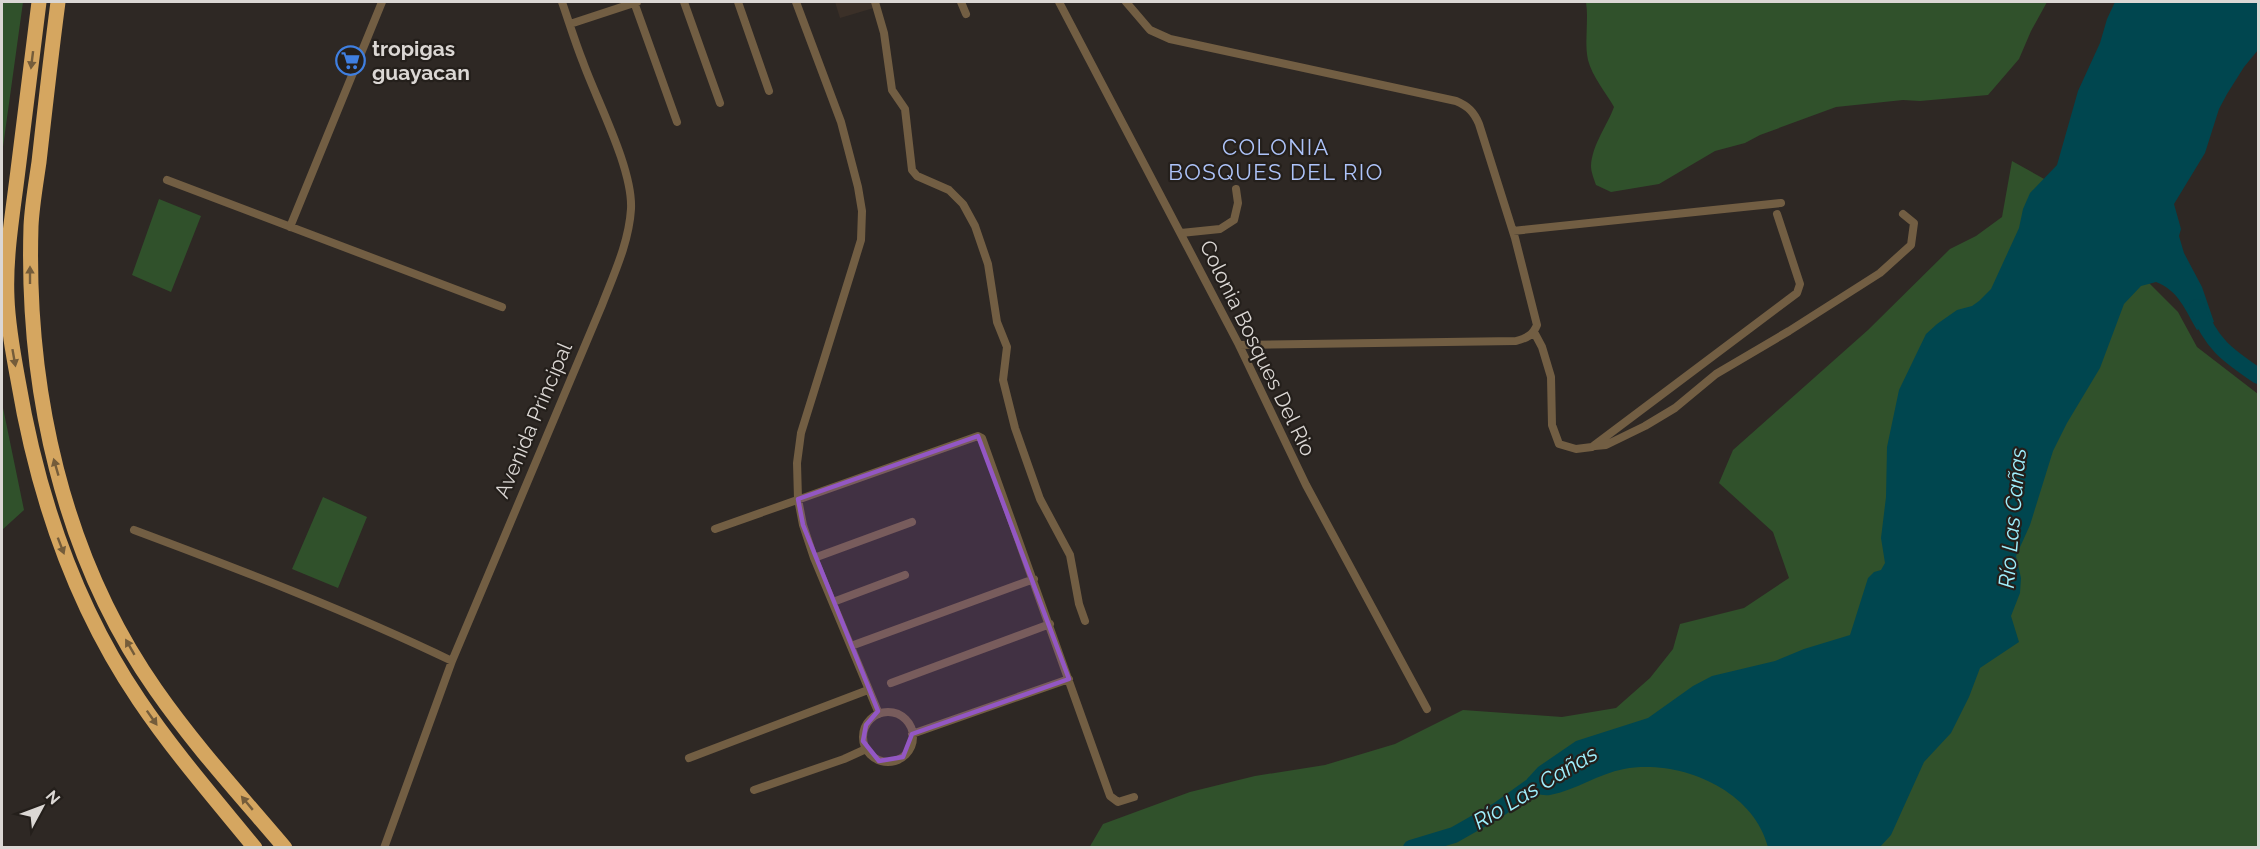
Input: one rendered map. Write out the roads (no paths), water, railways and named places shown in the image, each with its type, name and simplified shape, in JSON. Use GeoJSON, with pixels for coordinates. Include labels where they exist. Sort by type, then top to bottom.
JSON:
{"type":"FeatureCollection","features":[{"type":"Feature","properties":{"kind":"highway"},"geometry":{"type":"LineString","coordinates":[[39,2],[9,244],[7,297],[9,331],[37,475],[72,574],[90,614],[120,669],[167,740],[255,848]]}},
{"type":"Feature","properties":{"kind":"highway"},"geometry":{"type":"LineString","coordinates":[[58,2],[31,222],[30,278],[36,364],[46,430],[55,466],[97,584],[112,617],[136,657],[155,688],[194,741],[285,848]]}},
{"type":"Feature","properties":{"kind":"street"},"geometry":{"type":"LineString","coordinates":[[290,227],[382,2]]}},
{"type":"Feature","properties":{"kind":"street","name":"Avenida Principal"},"geometry":{"type":"LineString","coordinates":[[384,848],[452,661],[602,305],[619,262],[629,227],[630,191],[618,149],[582,61],[562,2]]}},
{"type":"Feature","properties":{"kind":"street"},"geometry":{"type":"LineString","coordinates":[[570,24],[635,2],[677,122]]}},
{"type":"Feature","properties":{"kind":"street"},"geometry":{"type":"LineString","coordinates":[[684,2],[720,104]]}},
{"type":"Feature","properties":{"kind":"street"},"geometry":{"type":"LineString","coordinates":[[738,2],[769,91]]}},
{"type":"Feature","properties":{"kind":"street"},"geometry":{"type":"LineString","coordinates":[[796,2],[841,122],[862,211],[861,240],[854,266],[801,433],[796,463],[798,499],[803,525],[814,558],[879,714]]}},
{"type":"Feature","properties":{"kind":"street"},"geometry":{"type":"LineString","coordinates":[[875,2],[884,33],[892,90],[905,109],[912,170],[917,176],[949,190],[963,204],[975,226],[988,264],[998,322],[1007,347],[1003,380],[1015,428],[1040,499],[1070,555],[1079,603],[1085,621]]}},
{"type":"Feature","properties":{"kind":"street"},"geometry":{"type":"LineString","coordinates":[[961,2],[966,14]]}},
{"type":"Feature","properties":{"kind":"street","name":"Colonia Bosques Del Rio"},"geometry":{"type":"LineString","coordinates":[[1059,2],[1239,345],[1306,485],[1427,709]]}},
{"type":"Feature","properties":{"kind":"street"},"geometry":{"type":"LineString","coordinates":[[1126,2],[1150,30],[1170,39],[1456,100],[1467,105],[1479,124],[1513,231],[1537,325],[1534,332],[1526,339],[1516,341],[1239,345]]}},
{"type":"Feature","properties":{"kind":"street"},"geometry":{"type":"LineString","coordinates":[[167,180],[502,307]]}},
{"type":"Feature","properties":{"kind":"street"},"geometry":{"type":"LineString","coordinates":[[1181,233],[1220,229],[1234,220],[1238,203],[1236,189]]}},
{"type":"Feature","properties":{"kind":"street"},"geometry":{"type":"LineString","coordinates":[[1513,231],[1781,203]]}},
{"type":"Feature","properties":{"kind":"street"},"geometry":{"type":"LineString","coordinates":[[1592,447],[1797,293],[1800,284],[1777,214]]}},
{"type":"Feature","properties":{"kind":"street"},"geometry":{"type":"LineString","coordinates":[[1534,332],[1542,347],[1551,377],[1551,425],[1559,444],[1576,449],[1606,445],[1675,408],[1716,374],[1781,337],[1880,273],[1911,245],[1914,223],[1903,214]]}},
{"type":"Feature","properties":{"kind":"street"},"geometry":{"type":"LineString","coordinates":[[715,529],[978,436],[982,438],[1110,796],[1118,802],[1134,797]]}},
{"type":"Feature","properties":{"kind":"street"},"geometry":{"type":"LineString","coordinates":[[814,558],[912,522]]}},
{"type":"Feature","properties":{"kind":"street"},"geometry":{"type":"LineString","coordinates":[[134,530],[386,629],[452,661]]}},
{"type":"Feature","properties":{"kind":"street"},"geometry":{"type":"LineString","coordinates":[[833,602],[905,575]]}},
{"type":"Feature","properties":{"kind":"street"},"geometry":{"type":"LineString","coordinates":[[851,646],[1034,579]]}},
{"type":"Feature","properties":{"kind":"street"},"geometry":{"type":"LineString","coordinates":[[891,683],[1050,624]]}},
{"type":"Feature","properties":{"kind":"street"},"geometry":{"type":"LineString","coordinates":[[912,734],[1069,680]]}},
{"type":"Feature","properties":{"kind":"street"},"geometry":{"type":"LineString","coordinates":[[689,758],[868,690]]}},
{"type":"Feature","properties":{"kind":"street"},"geometry":{"type":"LineString","coordinates":[[894,713],[901,716],[910,727],[912,734],[909,751],[903,757],[896,761],[879,761],[866,749],[863,733],[872,718],[879,714],[894,713]]}},
{"type":"Feature","properties":{"kind":"street"},"geometry":{"type":"LineString","coordinates":[[754,790],[844,759],[866,749]]}},
{"type":"Feature","properties":{"kind":"water"},"geometry":{"type":"Polygon","coordinates":[[[2115,2],[2258,2],[2258,50],[2227,94],[2219,109],[2205,153],[2174,204],[2181,229],[2179,236],[2184,253],[2202,287],[2214,322],[2197,330],[2176,296],[2156,282],[2141,286],[2124,304],[2100,368],[2053,451],[2030,525],[2016,556],[2021,578],[2020,593],[2011,616],[2019,642],[1980,668],[1951,733],[1924,762],[1891,835],[1880,847],[1768,847],[1760,827],[1747,809],[1730,794],[1711,782],[1668,769],[1645,767],[1624,769],[1605,774],[1560,793],[1548,795],[1532,793],[1527,779],[1538,767],[1576,741],[1648,718],[1693,686],[1712,676],[1775,661],[1804,649],[1850,635],[1868,578],[1874,572],[1881,570],[1885,563],[1881,538],[1886,497],[1887,447],[1899,390],[1926,334],[1957,310],[1972,306],[1991,289],[2019,228],[2023,209],[2030,193],[2057,165],[2078,91],[2100,43],[2115,2]]]}},
{"type":"Feature","properties":{"kind":"waterway"},"geometry":{"type":"LineString","coordinates":[[2197,307],[2202,320],[2221,348],[2258,376]]}},
{"type":"Feature","properties":{"kind":"waterway","name":"Río Las Cañas"},"geometry":{"type":"LineString","coordinates":[[1411,848],[1454,835],[1498,810],[1548,774]]}},
{"type":"Feature","properties":{"kind":"place","name":"tropigas guayacan"},"geometry":{"type":"Point","coordinates":[351,60]}},
{"type":"Feature","properties":{"kind":"district","name":"COLONIA BOSQUES DEL RIO"},"geometry":{"type":"Point","coordinates":[1276,160]}}]}
